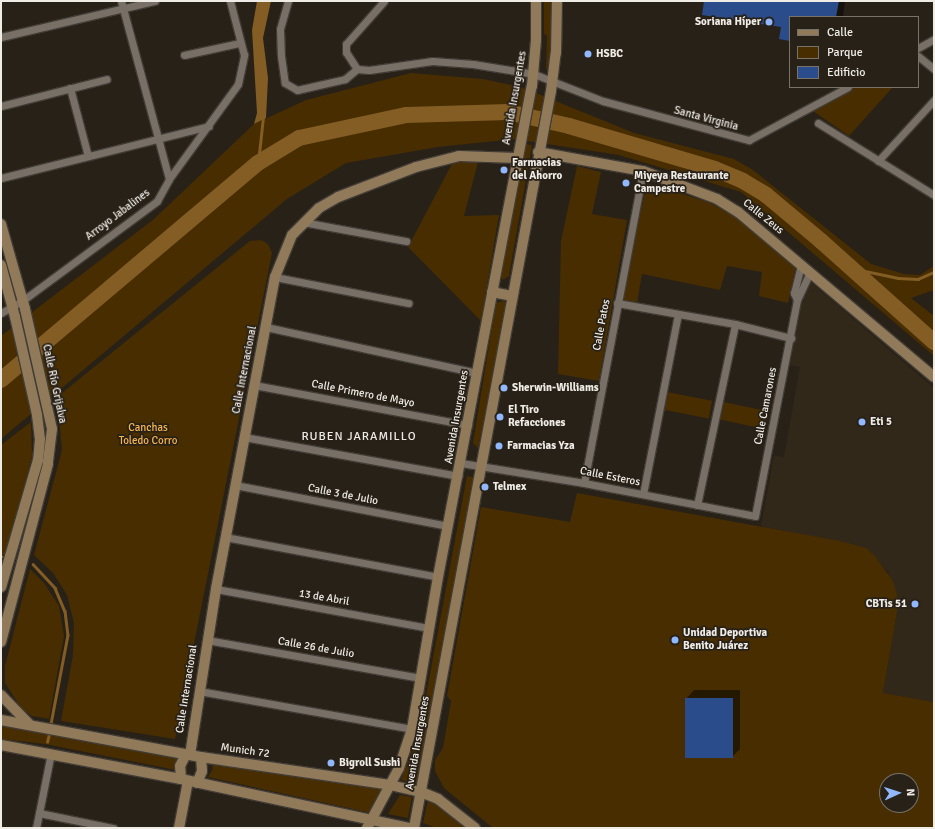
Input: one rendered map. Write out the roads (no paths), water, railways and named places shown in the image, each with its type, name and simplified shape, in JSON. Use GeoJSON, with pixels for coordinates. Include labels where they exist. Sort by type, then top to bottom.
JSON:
{"type":"FeatureCollection","features":[{"type":"Feature","properties":{"kind":"main road","name":"Avenida Insurgentes"},"geometry":{"type":"LineString","coordinates":[[368,825],[403,759],[412,729],[438,576],[468,425],[519,146],[532,86],[534,74],[536,1]]}},
{"type":"Feature","properties":{"kind":"main road","name":"Avenida Insurgentes"},"geometry":{"type":"LineString","coordinates":[[414,828],[538,152],[551,91],[557,1]]}},
{"type":"Feature","properties":{"kind":"main road","name":"Calle Zeus"},"geometry":{"type":"LineString","coordinates":[[538,152],[643,171],[717,199],[738,212],[934,377]]}},
{"type":"Feature","properties":{"kind":"main road","name":"Calle Internacional"},"geometry":{"type":"LineString","coordinates":[[189,781],[180,766],[188,754],[225,537],[275,277],[283,252],[292,235],[303,222],[338,197],[416,167],[459,156],[517,158]]}},
{"type":"Feature","properties":{"kind":"main road","name":"Calle Río Grijalva"},"geometry":{"type":"LineString","coordinates":[[1,224],[24,305],[49,408],[51,450],[1,642]]}},
{"type":"Feature","properties":{"kind":"main road","name":"Calle Río Grijalva"},"geometry":{"type":"LineString","coordinates":[[1,265],[14,312],[37,414],[40,439],[38,460],[1,587]]}},
{"type":"Feature","properties":{"kind":"main road"},"geometry":{"type":"LineString","coordinates":[[492,292],[512,296]]}},
{"type":"Feature","properties":{"kind":"main road"},"geometry":{"type":"LineString","coordinates":[[1,695],[31,726]]}},
{"type":"Feature","properties":{"kind":"main road","name":"Munich 72"},"geometry":{"type":"LineString","coordinates":[[1,720],[201,757],[390,784],[421,792],[438,799],[476,828]]}},
{"type":"Feature","properties":{"kind":"main road"},"geometry":{"type":"LineString","coordinates":[[1,745],[51,753],[189,781],[368,825],[410,828]]}},
{"type":"Feature","properties":{"kind":"main road"},"geometry":{"type":"LineString","coordinates":[[179,828],[189,781],[202,771],[201,757]]}},
{"type":"Feature","properties":{"kind":"street"},"geometry":{"type":"LineString","coordinates":[[121,1],[169,179]]}},
{"type":"Feature","properties":{"kind":"street"},"geometry":{"type":"LineString","coordinates":[[1,37],[155,1]]}},
{"type":"Feature","properties":{"kind":"street","name":"Arroyo Jabalines"},"geometry":{"type":"LineString","coordinates":[[1,313],[14,312],[24,305],[157,201],[169,179],[209,126],[238,84],[244,55],[239,43],[230,1]]}},
{"type":"Feature","properties":{"kind":"street"},"geometry":{"type":"LineString","coordinates":[[288,1],[280,29],[285,83],[290,88],[297,90],[328,85],[345,79],[357,69],[346,52],[346,44],[384,1]]}},
{"type":"Feature","properties":{"kind":"street"},"geometry":{"type":"LineString","coordinates":[[919,47],[934,39]]}},
{"type":"Feature","properties":{"kind":"street"},"geometry":{"type":"LineString","coordinates":[[184,55],[239,43]]}},
{"type":"Feature","properties":{"kind":"street"},"geometry":{"type":"LineString","coordinates":[[919,57],[934,69]]}},
{"type":"Feature","properties":{"kind":"street","name":"Santa Virginia"},"geometry":{"type":"LineString","coordinates":[[357,69],[369,70],[432,61],[474,64],[534,74],[603,101],[749,140],[846,88]]}},
{"type":"Feature","properties":{"kind":"street"},"geometry":{"type":"LineString","coordinates":[[1,106],[107,79]]}},
{"type":"Feature","properties":{"kind":"street"},"geometry":{"type":"LineString","coordinates":[[70,88],[88,156]]}},
{"type":"Feature","properties":{"kind":"street"},"geometry":{"type":"LineString","coordinates":[[878,161],[934,100]]}},
{"type":"Feature","properties":{"kind":"street"},"geometry":{"type":"LineString","coordinates":[[818,123],[934,195]]}},
{"type":"Feature","properties":{"kind":"street"},"geometry":{"type":"LineString","coordinates":[[1,178],[209,126]]}},
{"type":"Feature","properties":{"kind":"street","name":"Calle Patos"},"geometry":{"type":"LineString","coordinates":[[584,483],[643,171]]}},
{"type":"Feature","properties":{"kind":"street"},"geometry":{"type":"LineString","coordinates":[[303,222],[406,242]]}},
{"type":"Feature","properties":{"kind":"street","name":"Calle Camarones"},"geometry":{"type":"LineString","coordinates":[[797,300],[794,293],[800,264]]}},
{"type":"Feature","properties":{"kind":"street","name":"Calle Camarones"},"geometry":{"type":"LineString","coordinates":[[755,516],[791,338],[797,300],[810,272]]}},
{"type":"Feature","properties":{"kind":"street"},"geometry":{"type":"LineString","coordinates":[[275,277],[408,303]]}},
{"type":"Feature","properties":{"kind":"street"},"geometry":{"type":"LineString","coordinates":[[617,303],[735,324],[791,338]]}},
{"type":"Feature","properties":{"kind":"street"},"geometry":{"type":"LineString","coordinates":[[643,494],[678,314]]}},
{"type":"Feature","properties":{"kind":"street"},"geometry":{"type":"LineString","coordinates":[[697,505],[735,324]]}},
{"type":"Feature","properties":{"kind":"street"},"geometry":{"type":"LineString","coordinates":[[266,327],[477,373]]}},
{"type":"Feature","properties":{"kind":"street","name":"Calle Primero de Mayo"},"geometry":{"type":"LineString","coordinates":[[254,385],[468,425]]}},
{"type":"Feature","properties":{"kind":"street"},"geometry":{"type":"LineString","coordinates":[[244,438],[458,476]]}},
{"type":"Feature","properties":{"kind":"street","name":"Calle Esteros"},"geometry":{"type":"LineString","coordinates":[[460,463],[584,483],[755,516]]}},
{"type":"Feature","properties":{"kind":"street","name":"Calle 3 de Julio"},"geometry":{"type":"LineString","coordinates":[[235,485],[448,526]]}},
{"type":"Feature","properties":{"kind":"street"},"geometry":{"type":"LineString","coordinates":[[225,537],[438,576]]}},
{"type":"Feature","properties":{"kind":"street","name":"13 de Abril"},"geometry":{"type":"LineString","coordinates":[[216,589],[429,628]]}},
{"type":"Feature","properties":{"kind":"street","name":"Calle 26 de Julio"},"geometry":{"type":"LineString","coordinates":[[207,640],[421,678]]}},
{"type":"Feature","properties":{"kind":"street"},"geometry":{"type":"LineString","coordinates":[[199,691],[412,729]]}},
{"type":"Feature","properties":{"kind":"street"},"geometry":{"type":"LineString","coordinates":[[36,828],[51,753]]}},
{"type":"Feature","properties":{"kind":"street"},"geometry":{"type":"LineString","coordinates":[[39,813],[113,828]]}},
{"type":"Feature","properties":{"kind":"waterway"},"geometry":{"type":"LineString","coordinates":[[1,380],[258,163],[299,138],[406,115],[508,112],[569,126],[715,169],[743,181],[766,195],[821,241],[934,342]]}},
{"type":"Feature","properties":{"kind":"waterway"},"geometry":{"type":"LineString","coordinates":[[258,163],[263,117]]}},
{"type":"Feature","properties":{"kind":"waterway"},"geometry":{"type":"LineString","coordinates":[[851,268],[898,278],[918,279],[934,272]]}},
{"type":"Feature","properties":{"kind":"waterway"},"geometry":{"type":"LineString","coordinates":[[33,564],[55,588],[65,611],[68,635],[51,724]]}},
{"type":"Feature","properties":{"kind":"waterway"},"geometry":{"type":"LineString","coordinates":[[47,742],[49,734]]}},
{"type":"Feature","properties":{"kind":"place","name":"Soriana Híper"},"geometry":{"type":"Point","coordinates":[769,22]}},
{"type":"Feature","properties":{"kind":"place","name":"HSBC"},"geometry":{"type":"Point","coordinates":[588,54]}},
{"type":"Feature","properties":{"kind":"place","name":"Farmacias del Ahorro"},"geometry":{"type":"Point","coordinates":[504,170]}},
{"type":"Feature","properties":{"kind":"place","name":"Miyeya Restaurante Campestre"},"geometry":{"type":"Point","coordinates":[626,183]}},
{"type":"Feature","properties":{"kind":"place","name":"Sherwin-Williams"},"geometry":{"type":"Point","coordinates":[504,388]}},
{"type":"Feature","properties":{"kind":"place","name":"El Tiro Refacciones"},"geometry":{"type":"Point","coordinates":[500,417]}},
{"type":"Feature","properties":{"kind":"place","name":"Eti 5"},"geometry":{"type":"Point","coordinates":[862,422]}},
{"type":"Feature","properties":{"kind":"place","name":"Farmacias Yza"},"geometry":{"type":"Point","coordinates":[499,446]}},
{"type":"Feature","properties":{"kind":"place","name":"Telmex"},"geometry":{"type":"Point","coordinates":[485,487]}},
{"type":"Feature","properties":{"kind":"place","name":"CBTis 51"},"geometry":{"type":"Point","coordinates":[915,604]}},
{"type":"Feature","properties":{"kind":"place","name":"Unidad Deportiva Benito Juárez"},"geometry":{"type":"Point","coordinates":[675,640]}},
{"type":"Feature","properties":{"kind":"place","name":"Bigroll Sushi"},"geometry":{"type":"Point","coordinates":[331,763]}},
{"type":"Feature","properties":{"kind":"district","name":"RUBEN JARAMILLO"},"geometry":{"type":"Point","coordinates":[359,437]}},
{"type":"Feature","properties":{"kind":"park label","name":"Canchas Toledo Corro"},"geometry":{"type":"Point","coordinates":[148,435]}}]}
